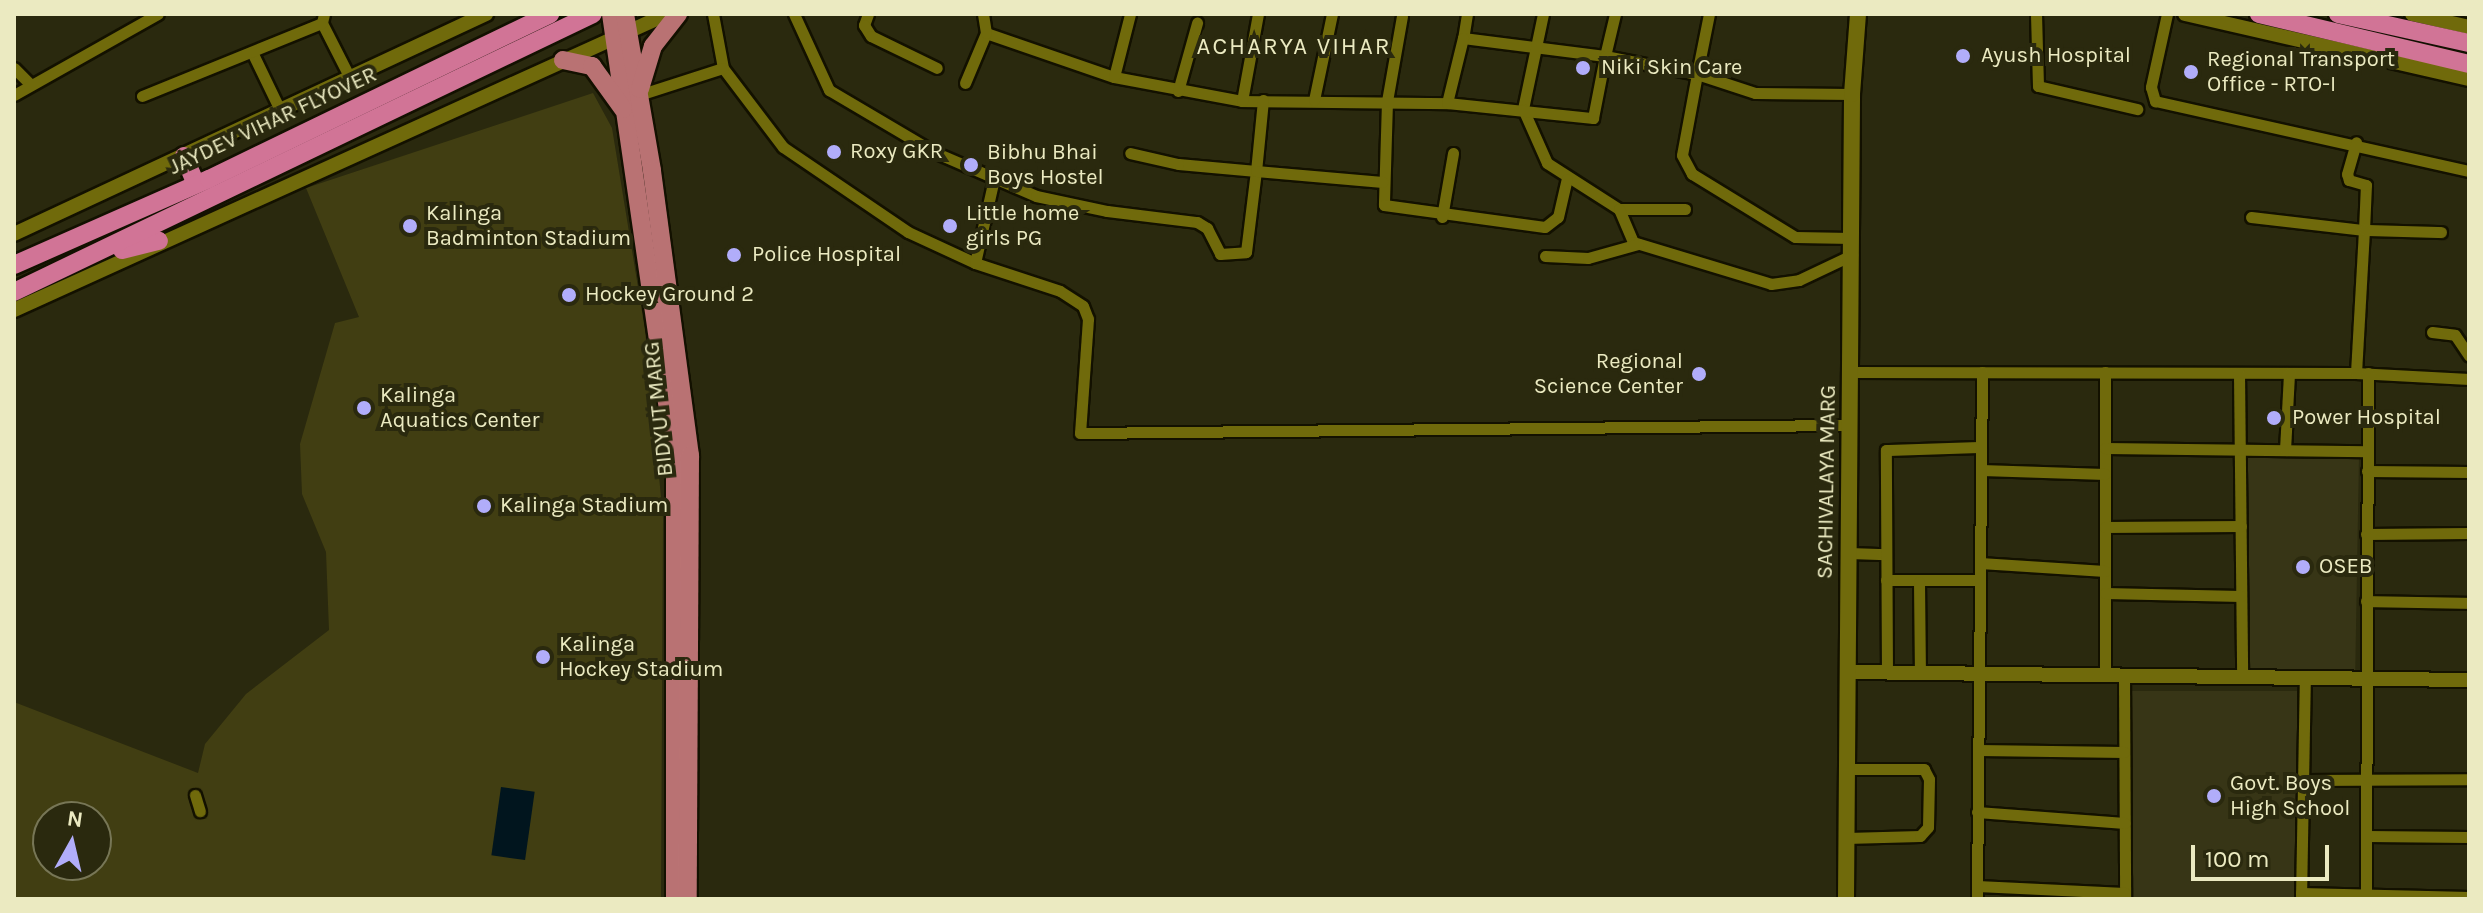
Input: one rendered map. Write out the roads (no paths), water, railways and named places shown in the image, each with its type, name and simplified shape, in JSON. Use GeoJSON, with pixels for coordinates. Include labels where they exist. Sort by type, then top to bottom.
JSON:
{"type":"FeatureCollection","features":[{"type":"Feature","properties":{"kind":"highway","name":"JAYDEV VIHAR FLYOVER"},"geometry":{"type":"LineString","coordinates":[[95,254],[208,186],[550,14]]}},
{"type":"Feature","properties":{"kind":"highway","name":"JAYDEV VIHAR FLYOVER"},"geometry":{"type":"LineString","coordinates":[[14,265],[208,186],[593,14]]}},
{"type":"Feature","properties":{"kind":"highway"},"geometry":{"type":"LineString","coordinates":[[2259,14],[2469,64]]}},
{"type":"Feature","properties":{"kind":"highway"},"geometry":{"type":"LineString","coordinates":[[2338,14],[2469,43]]}},
{"type":"Feature","properties":{"kind":"highway"},"geometry":{"type":"LineString","coordinates":[[184,156],[208,186]]}},
{"type":"Feature","properties":{"kind":"highway"},"geometry":{"type":"LineString","coordinates":[[14,292],[95,254],[159,241]]}},
{"type":"Feature","properties":{"kind":"main road","name":"BIDYUT MARG"},"geometry":{"type":"LineString","coordinates":[[611,14],[623,28],[639,95],[692,490],[688,899]]}},
{"type":"Feature","properties":{"kind":"main road"},"geometry":{"type":"LineString","coordinates":[[639,95],[653,46],[678,14]]}},
{"type":"Feature","properties":{"kind":"main road","name":"SACHIVALAYA MARG"},"geometry":{"type":"LineString","coordinates":[[1849,14],[1853,66]]}},
{"type":"Feature","properties":{"kind":"main road","name":"SACHIVALAYA MARG"},"geometry":{"type":"LineString","coordinates":[[1846,899],[1852,94],[1858,14]]}},
{"type":"Feature","properties":{"kind":"main road","name":"BIDYUT MARG"},"geometry":{"type":"LineString","coordinates":[[623,28],[628,119],[675,456],[675,899]]}},
{"type":"Feature","properties":{"kind":"main road"},"geometry":{"type":"LineString","coordinates":[[563,60],[592,66],[628,119]]}},
{"type":"Feature","properties":{"kind":"street"},"geometry":{"type":"LineString","coordinates":[[14,95],[28,82],[158,14]]}},
{"type":"Feature","properties":{"kind":"street"},"geometry":{"type":"LineString","coordinates":[[14,234],[486,14]]}},
{"type":"Feature","properties":{"kind":"street"},"geometry":{"type":"LineString","coordinates":[[14,310],[159,241],[563,60],[623,28],[667,14]]}},
{"type":"Feature","properties":{"kind":"street"},"geometry":{"type":"LineString","coordinates":[[794,14],[829,90],[910,139],[994,179],[1069,205],[1197,222],[1225,256],[1241,254],[1248,247],[1263,100]]}},
{"type":"Feature","properties":{"kind":"street"},"geometry":{"type":"LineString","coordinates":[[868,14],[864,25],[871,36],[937,68]]}},
{"type":"Feature","properties":{"kind":"street"},"geometry":{"type":"LineString","coordinates":[[965,83],[986,33],[983,14]]}},
{"type":"Feature","properties":{"kind":"street"},"geometry":{"type":"LineString","coordinates":[[1114,77],[1130,14]]}},
{"type":"Feature","properties":{"kind":"street"},"geometry":{"type":"LineString","coordinates":[[1242,101],[1258,14]]}},
{"type":"Feature","properties":{"kind":"street"},"geometry":{"type":"LineString","coordinates":[[1314,100],[1332,14]]}},
{"type":"Feature","properties":{"kind":"street"},"geometry":{"type":"LineString","coordinates":[[1447,103],[1467,14]]}},
{"type":"Feature","properties":{"kind":"street"},"geometry":{"type":"LineString","coordinates":[[1543,14],[1523,109],[1539,152],[1567,179],[1619,209],[1685,209]]}},
{"type":"Feature","properties":{"kind":"street"},"geometry":{"type":"LineString","coordinates":[[986,33],[1114,77],[1242,101],[1447,103],[1593,118],[1615,14]]}},
{"type":"Feature","properties":{"kind":"street"},"geometry":{"type":"LineString","coordinates":[[1709,14],[1697,74],[1685,168],[1795,237],[1851,263]]}},
{"type":"Feature","properties":{"kind":"street"},"geometry":{"type":"LineString","coordinates":[[2036,14],[2038,86],[2137,109]]}},
{"type":"Feature","properties":{"kind":"street"},"geometry":{"type":"LineString","coordinates":[[2167,14],[2151,87],[2155,101],[2356,142],[2469,171]]}},
{"type":"Feature","properties":{"kind":"street"},"geometry":{"type":"LineString","coordinates":[[2185,14],[2469,79]]}},
{"type":"Feature","properties":{"kind":"street"},"geometry":{"type":"LineString","coordinates":[[2412,14],[2469,27]]}},
{"type":"Feature","properties":{"kind":"street"},"geometry":{"type":"LineString","coordinates":[[1402,16],[1387,101],[1384,205],[1442,217],[1545,227],[1558,217],[1567,179]]}},
{"type":"Feature","properties":{"kind":"street"},"geometry":{"type":"LineString","coordinates":[[142,96],[252,52],[323,18],[350,78]]}},
{"type":"Feature","properties":{"kind":"street"},"geometry":{"type":"LineString","coordinates":[[715,19],[723,68],[783,147],[908,232],[975,263],[1060,291],[1083,306],[1088,319],[1080,433],[1849,425]]}},
{"type":"Feature","properties":{"kind":"street"},"geometry":{"type":"LineString","coordinates":[[1178,91],[1197,23]]}},
{"type":"Feature","properties":{"kind":"street"},"geometry":{"type":"LineString","coordinates":[[1463,38],[1605,56],[1697,74],[1755,93],[1852,94]]}},
{"type":"Feature","properties":{"kind":"street"},"geometry":{"type":"LineString","coordinates":[[252,52],[281,112]]}},
{"type":"Feature","properties":{"kind":"street"},"geometry":{"type":"LineString","coordinates":[[14,68],[28,82]]}},
{"type":"Feature","properties":{"kind":"street"},"geometry":{"type":"LineString","coordinates":[[639,95],[723,68]]}},
{"type":"Feature","properties":{"kind":"street"},"geometry":{"type":"LineString","coordinates":[[2356,142],[2347,177],[2366,185],[2361,268],[2362,373],[2367,451],[2366,898]]}},
{"type":"Feature","properties":{"kind":"street"},"geometry":{"type":"LineString","coordinates":[[1130,153],[1178,164],[1383,182]]}},
{"type":"Feature","properties":{"kind":"street"},"geometry":{"type":"LineString","coordinates":[[1442,217],[1453,153]]}},
{"type":"Feature","properties":{"kind":"street"},"geometry":{"type":"LineString","coordinates":[[975,263],[994,179]]}},
{"type":"Feature","properties":{"kind":"street"},"geometry":{"type":"LineString","coordinates":[[1619,209],[1629,236],[1638,244]]}},
{"type":"Feature","properties":{"kind":"street"},"geometry":{"type":"LineString","coordinates":[[2251,217],[2364,230],[2441,232]]}},
{"type":"Feature","properties":{"kind":"street"},"geometry":{"type":"LineString","coordinates":[[1545,256],[1588,258],[1638,244],[1684,253],[1771,284],[1799,280],[1851,263]]}},
{"type":"Feature","properties":{"kind":"street"},"geometry":{"type":"LineString","coordinates":[[2432,332],[2455,335],[2469,356]]}},
{"type":"Feature","properties":{"kind":"street"},"geometry":{"type":"LineString","coordinates":[[1851,372],[2362,373],[2469,379]]}},
{"type":"Feature","properties":{"kind":"street"},"geometry":{"type":"LineString","coordinates":[[1977,899],[1982,372]]}},
{"type":"Feature","properties":{"kind":"street"},"geometry":{"type":"LineString","coordinates":[[2105,372],[2105,676]]}},
{"type":"Feature","properties":{"kind":"street"},"geometry":{"type":"LineString","coordinates":[[2239,373],[2242,677]]}},
{"type":"Feature","properties":{"kind":"street"},"geometry":{"type":"LineString","coordinates":[[2285,450],[2289,373]]}},
{"type":"Feature","properties":{"kind":"street"},"geometry":{"type":"LineString","coordinates":[[1887,673],[1886,450],[1981,447]]}},
{"type":"Feature","properties":{"kind":"street"},"geometry":{"type":"LineString","coordinates":[[2105,448],[2367,451]]}},
{"type":"Feature","properties":{"kind":"street"},"geometry":{"type":"LineString","coordinates":[[1981,470],[2105,474]]}},
{"type":"Feature","properties":{"kind":"street"},"geometry":{"type":"LineString","coordinates":[[2367,471],[2469,472]]}},
{"type":"Feature","properties":{"kind":"street"},"geometry":{"type":"LineString","coordinates":[[2105,527],[2241,526]]}},
{"type":"Feature","properties":{"kind":"street"},"geometry":{"type":"LineString","coordinates":[[2366,534],[2469,533]]}},
{"type":"Feature","properties":{"kind":"street"},"geometry":{"type":"LineString","coordinates":[[1849,553],[1886,554]]}},
{"type":"Feature","properties":{"kind":"street"},"geometry":{"type":"LineString","coordinates":[[1980,563],[2105,571]]}},
{"type":"Feature","properties":{"kind":"street"},"geometry":{"type":"LineString","coordinates":[[1886,580],[1980,580]]}},
{"type":"Feature","properties":{"kind":"street"},"geometry":{"type":"LineString","coordinates":[[1919,582],[1920,673]]}},
{"type":"Feature","properties":{"kind":"street"},"geometry":{"type":"LineString","coordinates":[[2105,593],[2241,596]]}},
{"type":"Feature","properties":{"kind":"street"},"geometry":{"type":"LineString","coordinates":[[2366,601],[2469,603]]}},
{"type":"Feature","properties":{"kind":"street"},"geometry":{"type":"LineString","coordinates":[[1848,672],[2469,680]]}},
{"type":"Feature","properties":{"kind":"street"},"geometry":{"type":"LineString","coordinates":[[1977,886],[2125,896],[2124,676]]}},
{"type":"Feature","properties":{"kind":"street"},"geometry":{"type":"LineString","coordinates":[[2305,678],[2301,896],[2469,897]]}},
{"type":"Feature","properties":{"kind":"street"},"geometry":{"type":"LineString","coordinates":[[1978,750],[2124,752]]}},
{"type":"Feature","properties":{"kind":"street"},"geometry":{"type":"LineString","coordinates":[[1846,838],[1920,836],[1928,827],[1929,779],[1924,769],[1849,769]]}},
{"type":"Feature","properties":{"kind":"street"},"geometry":{"type":"LineString","coordinates":[[2305,780],[2469,779]]}},
{"type":"Feature","properties":{"kind":"street"},"geometry":{"type":"LineString","coordinates":[[195,795],[200,811]]}},
{"type":"Feature","properties":{"kind":"street"},"geometry":{"type":"LineString","coordinates":[[1977,812],[2125,823]]}},
{"type":"Feature","properties":{"kind":"street"},"geometry":{"type":"LineString","coordinates":[[2367,836],[2469,837]]}},
{"type":"Feature","properties":{"kind":"water"},"geometry":{"type":"Polygon","coordinates":[[[501,787],[535,792],[525,860],[491,855],[501,787]]]}},
{"type":"Feature","properties":{"kind":"place","name":"Ayush Hospital"},"geometry":{"type":"Point","coordinates":[1963,56]}},
{"type":"Feature","properties":{"kind":"place","name":"Niki Skin Care"},"geometry":{"type":"Point","coordinates":[1583,68]}},
{"type":"Feature","properties":{"kind":"place","name":"Regional Transport Office - RTO-I"},"geometry":{"type":"Point","coordinates":[2191,72]}},
{"type":"Feature","properties":{"kind":"place","name":"Roxy GKR"},"geometry":{"type":"Point","coordinates":[834,152]}},
{"type":"Feature","properties":{"kind":"place","name":"Bibhu Bhai Boys Hostel"},"geometry":{"type":"Point","coordinates":[971,165]}},
{"type":"Feature","properties":{"kind":"place","name":"Kalinga Badminton Stadium"},"geometry":{"type":"Point","coordinates":[410,226]}},
{"type":"Feature","properties":{"kind":"place","name":"Little home girls PG"},"geometry":{"type":"Point","coordinates":[950,226]}},
{"type":"Feature","properties":{"kind":"place","name":"Police Hospital"},"geometry":{"type":"Point","coordinates":[734,255]}},
{"type":"Feature","properties":{"kind":"place","name":"Hockey Ground 2"},"geometry":{"type":"Point","coordinates":[569,295]}},
{"type":"Feature","properties":{"kind":"place","name":"Regional Science Center"},"geometry":{"type":"Point","coordinates":[1699,374]}},
{"type":"Feature","properties":{"kind":"place","name":"Kalinga Aquatics Center"},"geometry":{"type":"Point","coordinates":[364,408]}},
{"type":"Feature","properties":{"kind":"place","name":"Power Hospital"},"geometry":{"type":"Point","coordinates":[2274,418]}},
{"type":"Feature","properties":{"kind":"place","name":"Kalinga Stadium"},"geometry":{"type":"Point","coordinates":[484,506]}},
{"type":"Feature","properties":{"kind":"place","name":"OSEB"},"geometry":{"type":"Point","coordinates":[2303,567]}},
{"type":"Feature","properties":{"kind":"place","name":"Kalinga Hockey Stadium"},"geometry":{"type":"Point","coordinates":[543,657]}},
{"type":"Feature","properties":{"kind":"place","name":"Govt. Boys High School"},"geometry":{"type":"Point","coordinates":[2214,796]}},
{"type":"Feature","properties":{"kind":"district","name":"ACHARYA VIHAR"},"geometry":{"type":"Point","coordinates":[1294,47]}}]}
